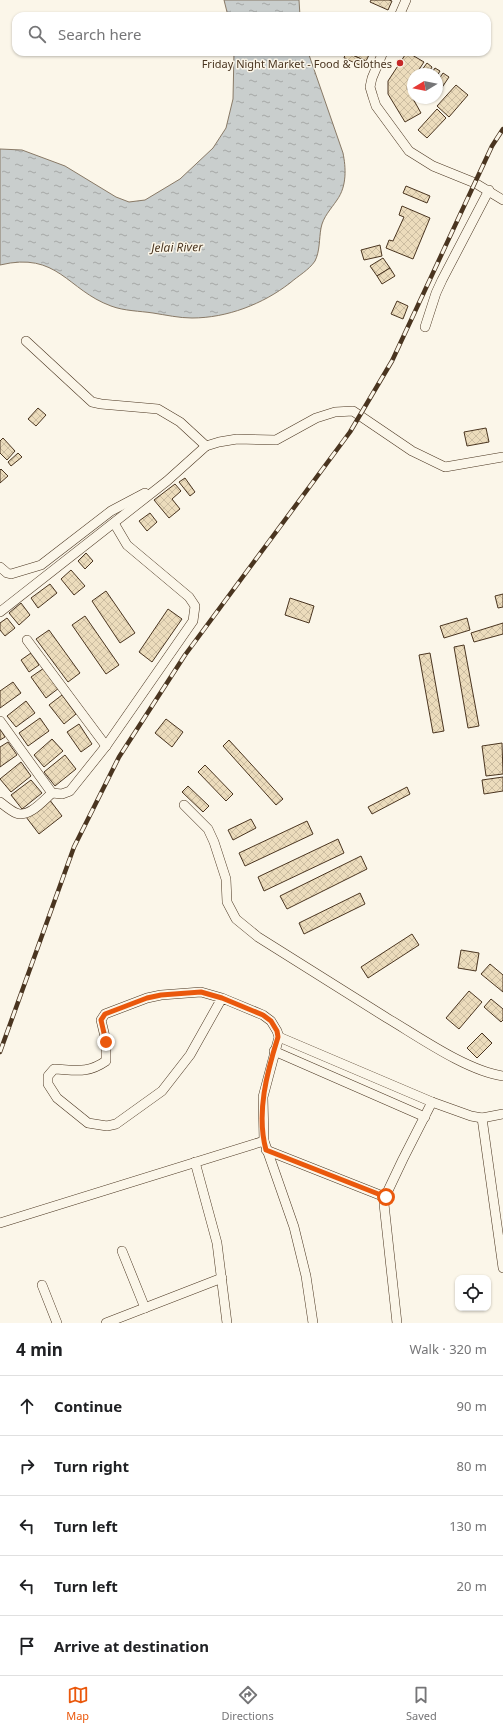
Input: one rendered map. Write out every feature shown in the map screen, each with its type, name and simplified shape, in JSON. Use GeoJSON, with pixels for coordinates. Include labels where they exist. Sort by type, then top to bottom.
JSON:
{"type":"FeatureCollection","features":[{"type":"Feature","properties":{"kind":"street"},"geometry":{"type":"LineString","coordinates":[[401,12],[406,0]]}},
{"type":"Feature","properties":{"kind":"street"},"geometry":{"type":"LineString","coordinates":[[381,56],[372,78],[370,87],[376,106],[409,150],[433,166],[475,183],[489,190],[503,200]]}},
{"type":"Feature","properties":{"kind":"street"},"geometry":{"type":"LineString","coordinates":[[425,327],[442,280],[489,190]]}},
{"type":"Feature","properties":{"kind":"street"},"geometry":{"type":"LineString","coordinates":[[26,341],[92,402],[158,409],[180,422],[206,446]]}},
{"type":"Feature","properties":{"kind":"street"},"geometry":{"type":"LineString","coordinates":[[0,612],[167,481],[206,446],[237,439],[276,440],[316,418],[335,412],[354,411],[412,451],[445,467],[503,457]]}},
{"type":"Feature","properties":{"kind":"street"},"geometry":{"type":"LineString","coordinates":[[0,566],[7,573],[11,574],[41,565],[111,511],[167,481]]}},
{"type":"Feature","properties":{"kind":"street"},"geometry":{"type":"LineString","coordinates":[[0,802],[16,813],[23,813],[33,810],[52,794],[62,794],[70,791],[106,746],[193,621],[195,606],[189,596],[127,544],[114,523]]}},
{"type":"Feature","properties":{"kind":"street"},"geometry":{"type":"LineString","coordinates":[[27,640],[106,746]]}},
{"type":"Feature","properties":{"kind":"street"},"geometry":{"type":"LineString","coordinates":[[0,722],[52,794]]}},
{"type":"Feature","properties":{"kind":"street"},"geometry":{"type":"LineString","coordinates":[[184,805],[208,829],[214,842],[226,879],[227,902],[236,919],[258,937],[420,1038],[477,1069],[503,1076]]}},
{"type":"Feature","properties":{"kind":"street"},"geometry":{"type":"LineString","coordinates":[[222,998],[190,1055],[162,1091],[116,1124],[107,1126],[88,1123],[57,1098],[48,1084],[48,1076],[54,1069],[95,1069],[106,1061],[106,1042],[101,1020],[105,1014],[147,998],[161,995],[201,992],[222,998],[263,1015],[271,1021],[277,1031],[278,1037],[263,1097],[264,1141],[294,1227],[306,1276],[313,1323]]}},
{"type":"Feature","properties":{"kind":"street"},"geometry":{"type":"LineString","coordinates":[[278,1037],[432,1102],[471,1116],[482,1118],[503,1114]]}},
{"type":"Feature","properties":{"kind":"street"},"geometry":{"type":"LineString","coordinates":[[274,1051],[424,1117]]}},
{"type":"Feature","properties":{"kind":"street"},"geometry":{"type":"LineString","coordinates":[[397,1323],[384,1213],[386,1197],[432,1102]]}},
{"type":"Feature","properties":{"kind":"street"},"geometry":{"type":"LineString","coordinates":[[482,1118],[503,1268]]}},
{"type":"Feature","properties":{"kind":"street"},"geometry":{"type":"LineString","coordinates":[[0,1223],[264,1141]]}},
{"type":"Feature","properties":{"kind":"street"},"geometry":{"type":"LineString","coordinates":[[266,1150],[386,1197]]}},
{"type":"Feature","properties":{"kind":"street"},"geometry":{"type":"LineString","coordinates":[[195,1162],[217,1243],[227,1323]]}},
{"type":"Feature","properties":{"kind":"street"},"geometry":{"type":"LineString","coordinates":[[122,1251],[145,1308]]}},
{"type":"Feature","properties":{"kind":"street"},"geometry":{"type":"LineString","coordinates":[[106,1323],[222,1278]]}},
{"type":"Feature","properties":{"kind":"street"},"geometry":{"type":"LineString","coordinates":[[42,1285],[57,1323]]}},
{"type":"Feature","properties":{"kind":"water"},"geometry":{"type":"Polygon","coordinates":[[[224,0],[299,0],[300,12],[227,12],[224,0]]]}},
{"type":"Feature","properties":{"kind":"water","name":"Jelai River"},"geometry":{"type":"Polygon","coordinates":[[[234,56],[309,56],[343,153],[345,177],[343,189],[324,220],[321,228],[317,257],[310,267],[279,291],[256,303],[231,312],[205,317],[177,317],[116,308],[83,291],[61,274],[36,263],[20,262],[0,265],[0,149],[22,150],[65,166],[116,197],[129,202],[145,200],[180,179],[213,148],[226,128],[233,99],[234,56]]]}},
{"type":"Feature","properties":{"kind":"building"},"geometry":{"type":"Polygon","coordinates":[[[371,0],[392,1],[388,10],[370,2],[371,0]]]}},
{"type":"Feature","properties":{"kind":"building"},"geometry":{"type":"Polygon","coordinates":[[[345,56],[355,56],[366,61],[364,67],[344,58],[345,56]]]}},
{"type":"Feature","properties":{"kind":"building"},"geometry":{"type":"Polygon","coordinates":[[[355,56],[368,56],[366,61],[355,56]]]}},
{"type":"Feature","properties":{"kind":"building"},"geometry":{"type":"Polygon","coordinates":[[[404,56],[414,56],[424,62],[420,68],[407,68],[407,104],[416,104],[421,113],[405,122],[388,94],[388,81],[404,56]]]}},
{"type":"Feature","properties":{"kind":"building"},"geometry":{"type":"Polygon","coordinates":[[[427,63],[432,67],[431,68],[423,68],[427,63]]]}},
{"type":"Feature","properties":{"kind":"building"},"geometry":{"type":"Polygon","coordinates":[[[443,73],[449,77],[443,86],[443,73]]]}},
{"type":"Feature","properties":{"kind":"building"},"geometry":{"type":"Polygon","coordinates":[[[456,85],[468,95],[449,117],[437,106],[439,104],[443,104],[443,99],[456,85]]]}},
{"type":"Feature","properties":{"kind":"building"},"geometry":{"type":"Polygon","coordinates":[[[437,109],[446,118],[427,138],[418,130],[437,109]]]}},
{"type":"Feature","properties":{"kind":"building"},"geometry":{"type":"Polygon","coordinates":[[[406,186],[430,196],[427,203],[403,193],[406,186]]]}},
{"type":"Feature","properties":{"kind":"building"},"geometry":{"type":"Polygon","coordinates":[[[402,206],[430,218],[413,259],[386,248],[389,240],[393,241],[404,217],[399,215],[402,206]]]}},
{"type":"Feature","properties":{"kind":"building"},"geometry":{"type":"Polygon","coordinates":[[[380,245],[382,256],[364,260],[361,250],[380,245]]]}},
{"type":"Feature","properties":{"kind":"building"},"geometry":{"type":"Polygon","coordinates":[[[383,258],[390,268],[377,276],[370,266],[383,258]]]}},
{"type":"Feature","properties":{"kind":"building"},"geometry":{"type":"Polygon","coordinates":[[[390,268],[395,276],[382,284],[377,276],[390,268]]]}},
{"type":"Feature","properties":{"kind":"building"},"geometry":{"type":"Polygon","coordinates":[[[397,301],[408,306],[403,319],[391,314],[397,301]]]}},
{"type":"Feature","properties":{"kind":"building"},"geometry":{"type":"Polygon","coordinates":[[[38,408],[46,415],[36,426],[28,419],[38,408]]]}},
{"type":"Feature","properties":{"kind":"building"},"geometry":{"type":"Polygon","coordinates":[[[486,428],[489,442],[467,446],[464,432],[486,428]]]}},
{"type":"Feature","properties":{"kind":"building"},"geometry":{"type":"Polygon","coordinates":[[[3,438],[15,451],[7,460],[0,453],[0,441],[3,438]]]}},
{"type":"Feature","properties":{"kind":"building"},"geometry":{"type":"Polygon","coordinates":[[[18,453],[22,457],[11,466],[8,462],[18,453]]]}},
{"type":"Feature","properties":{"kind":"building"},"geometry":{"type":"Polygon","coordinates":[[[1,469],[8,476],[0,483],[0,470],[1,469]]]}},
{"type":"Feature","properties":{"kind":"building"},"geometry":{"type":"Polygon","coordinates":[[[185,478],[195,492],[190,496],[179,482],[185,478]]]}},
{"type":"Feature","properties":{"kind":"building"},"geometry":{"type":"Polygon","coordinates":[[[175,484],[181,491],[172,499],[180,509],[169,518],[154,500],[175,484]]]}},
{"type":"Feature","properties":{"kind":"building"},"geometry":{"type":"Polygon","coordinates":[[[150,513],[157,522],[147,531],[139,521],[150,513]]]}},
{"type":"Feature","properties":{"kind":"building"},"geometry":{"type":"Polygon","coordinates":[[[86,553],[93,561],[85,569],[78,561],[86,553]]]}},
{"type":"Feature","properties":{"kind":"building"},"geometry":{"type":"Polygon","coordinates":[[[71,570],[85,586],[74,595],[61,579],[71,570]]]}},
{"type":"Feature","properties":{"kind":"building"},"geometry":{"type":"Polygon","coordinates":[[[50,584],[57,593],[38,608],[31,598],[50,584]]]}},
{"type":"Feature","properties":{"kind":"building"},"geometry":{"type":"Polygon","coordinates":[[[106,591],[135,633],[120,643],[92,601],[106,591]]]}},
{"type":"Feature","properties":{"kind":"building"},"geometry":{"type":"Polygon","coordinates":[[[503,594],[503,607],[498,608],[495,596],[503,594]]]}},
{"type":"Feature","properties":{"kind":"building"},"geometry":{"type":"Polygon","coordinates":[[[290,598],[314,606],[309,623],[285,615],[290,598]]]}},
{"type":"Feature","properties":{"kind":"building"},"geometry":{"type":"Polygon","coordinates":[[[21,603],[30,615],[19,625],[9,613],[21,603]]]}},
{"type":"Feature","properties":{"kind":"building"},"geometry":{"type":"Polygon","coordinates":[[[168,609],[182,619],[152,662],[139,652],[168,609]]]}},
{"type":"Feature","properties":{"kind":"building"},"geometry":{"type":"Polygon","coordinates":[[[85,616],[119,665],[106,674],[72,625],[85,616]]]}},
{"type":"Feature","properties":{"kind":"building"},"geometry":{"type":"Polygon","coordinates":[[[7,618],[15,628],[5,636],[0,630],[0,623],[7,618]]]}},
{"type":"Feature","properties":{"kind":"building"},"geometry":{"type":"Polygon","coordinates":[[[467,618],[470,630],[444,638],[440,626],[467,618]]]}},
{"type":"Feature","properties":{"kind":"building"},"geometry":{"type":"Polygon","coordinates":[[[503,623],[503,634],[474,642],[471,633],[503,623]]]}},
{"type":"Feature","properties":{"kind":"building"},"geometry":{"type":"Polygon","coordinates":[[[49,630],[80,673],[68,682],[36,639],[49,630]]]}},
{"type":"Feature","properties":{"kind":"building"},"geometry":{"type":"Polygon","coordinates":[[[464,645],[479,726],[468,728],[454,647],[464,645]]]}},
{"type":"Feature","properties":{"kind":"building"},"geometry":{"type":"Polygon","coordinates":[[[31,653],[39,665],[29,672],[21,660],[31,653]]]}},
{"type":"Feature","properties":{"kind":"building"},"geometry":{"type":"Polygon","coordinates":[[[430,653],[444,731],[433,733],[419,655],[430,653]]]}},
{"type":"Feature","properties":{"kind":"building"},"geometry":{"type":"Polygon","coordinates":[[[44,668],[59,688],[46,698],[31,677],[44,668]]]}},
{"type":"Feature","properties":{"kind":"building"},"geometry":{"type":"Polygon","coordinates":[[[13,682],[21,693],[0,708],[0,691],[13,682]]]}},
{"type":"Feature","properties":{"kind":"building"},"geometry":{"type":"Polygon","coordinates":[[[62,695],[76,714],[64,724],[49,705],[62,695]]]}},
{"type":"Feature","properties":{"kind":"building"},"geometry":{"type":"Polygon","coordinates":[[[26,701],[35,713],[16,727],[7,716],[26,701]]]}},
{"type":"Feature","properties":{"kind":"building"},"geometry":{"type":"Polygon","coordinates":[[[40,718],[49,731],[28,746],[19,733],[40,718]]]}},
{"type":"Feature","properties":{"kind":"building"},"geometry":{"type":"Polygon","coordinates":[[[166,719],[183,732],[172,747],[155,733],[166,719]]]}},
{"type":"Feature","properties":{"kind":"building"},"geometry":{"type":"Polygon","coordinates":[[[79,724],[92,744],[81,752],[67,732],[79,724]]]}},
{"type":"Feature","properties":{"kind":"building"},"geometry":{"type":"Polygon","coordinates":[[[0,729],[5,737],[0,740],[0,729]]]}},
{"type":"Feature","properties":{"kind":"building"},"geometry":{"type":"Polygon","coordinates":[[[52,739],[63,751],[44,767],[34,755],[52,739]]]}},
{"type":"Feature","properties":{"kind":"building"},"geometry":{"type":"Polygon","coordinates":[[[229,740],[283,799],[276,805],[223,746],[229,740]]]}},
{"type":"Feature","properties":{"kind":"building"},"geometry":{"type":"Polygon","coordinates":[[[8,742],[17,755],[0,767],[0,747],[8,742]]]}},
{"type":"Feature","properties":{"kind":"building"},"geometry":{"type":"Polygon","coordinates":[[[502,743],[503,774],[486,776],[482,746],[502,743]]]}},
{"type":"Feature","properties":{"kind":"building"},"geometry":{"type":"Polygon","coordinates":[[[65,755],[76,769],[55,786],[44,772],[65,755]]]}},
{"type":"Feature","properties":{"kind":"building"},"geometry":{"type":"Polygon","coordinates":[[[21,762],[31,776],[11,792],[0,779],[21,762]]]}},
{"type":"Feature","properties":{"kind":"building"},"geometry":{"type":"Polygon","coordinates":[[[205,765],[233,794],[226,801],[198,772],[205,765]]]}},
{"type":"Feature","properties":{"kind":"building"},"geometry":{"type":"Polygon","coordinates":[[[503,777],[503,791],[484,794],[482,780],[503,777]]]}},
{"type":"Feature","properties":{"kind":"building"},"geometry":{"type":"Polygon","coordinates":[[[31,780],[42,793],[22,809],[11,795],[31,780]]]}},
{"type":"Feature","properties":{"kind":"building"},"geometry":{"type":"Polygon","coordinates":[[[188,786],[209,806],[203,812],[182,792],[188,786]]]}},
{"type":"Feature","properties":{"kind":"building"},"geometry":{"type":"Polygon","coordinates":[[[407,787],[410,794],[372,814],[368,807],[407,787]]]}},
{"type":"Feature","properties":{"kind":"building"},"geometry":{"type":"Polygon","coordinates":[[[49,799],[62,816],[39,834],[26,817],[49,799]]]}},
{"type":"Feature","properties":{"kind":"building"},"geometry":{"type":"Polygon","coordinates":[[[251,819],[256,828],[233,840],[228,830],[251,819]]]}},
{"type":"Feature","properties":{"kind":"building"},"geometry":{"type":"Polygon","coordinates":[[[307,821],[313,834],[245,866],[239,853],[307,821]]]}},
{"type":"Feature","properties":{"kind":"building"},"geometry":{"type":"Polygon","coordinates":[[[338,839],[344,853],[264,891],[258,877],[338,839]]]}},
{"type":"Feature","properties":{"kind":"building"},"geometry":{"type":"Polygon","coordinates":[[[361,856],[367,869],[287,909],[280,896],[361,856]]]}},
{"type":"Feature","properties":{"kind":"building"},"geometry":{"type":"Polygon","coordinates":[[[360,893],[365,904],[304,934],[299,923],[360,893]]]}},
{"type":"Feature","properties":{"kind":"building"},"geometry":{"type":"Polygon","coordinates":[[[412,934],[419,945],[368,978],[361,967],[412,934]]]}},
{"type":"Feature","properties":{"kind":"building"},"geometry":{"type":"Polygon","coordinates":[[[461,950],[479,953],[476,971],[458,968],[461,950]]]}},
{"type":"Feature","properties":{"kind":"building"},"geometry":{"type":"Polygon","coordinates":[[[490,964],[503,975],[503,992],[481,974],[490,964]]]}},
{"type":"Feature","properties":{"kind":"building"},"geometry":{"type":"Polygon","coordinates":[[[469,991],[482,1002],[459,1029],[446,1018],[469,991]]]}},
{"type":"Feature","properties":{"kind":"building"},"geometry":{"type":"Polygon","coordinates":[[[491,999],[503,1009],[503,1020],[501,1022],[484,1007],[491,999]]]}},
{"type":"Feature","properties":{"kind":"building"},"geometry":{"type":"Polygon","coordinates":[[[482,1033],[492,1043],[477,1058],[467,1048],[482,1033]]]}},
{"type":"Feature","properties":{"kind":"railway"},"geometry":{"type":"LineString","coordinates":[[0,1052],[74,847],[119,757],[185,655],[350,432],[392,361],[492,146],[503,129]]}},
{"type":"Feature","properties":{"kind":"place","name":"Friday Night Market - Food & Clothes"},"geometry":{"type":"Point","coordinates":[400,63]}},
{"type":"Feature","properties":{"kind":"route"},"geometry":{"type":"LineString","coordinates":[[106,1042],[101,1020],[105,1014],[147,998],[161,995],[201,992],[222,998],[263,1015],[271,1021],[277,1031],[278,1037],[263,1097],[264,1141],[266,1150],[386,1197]]}}]}
